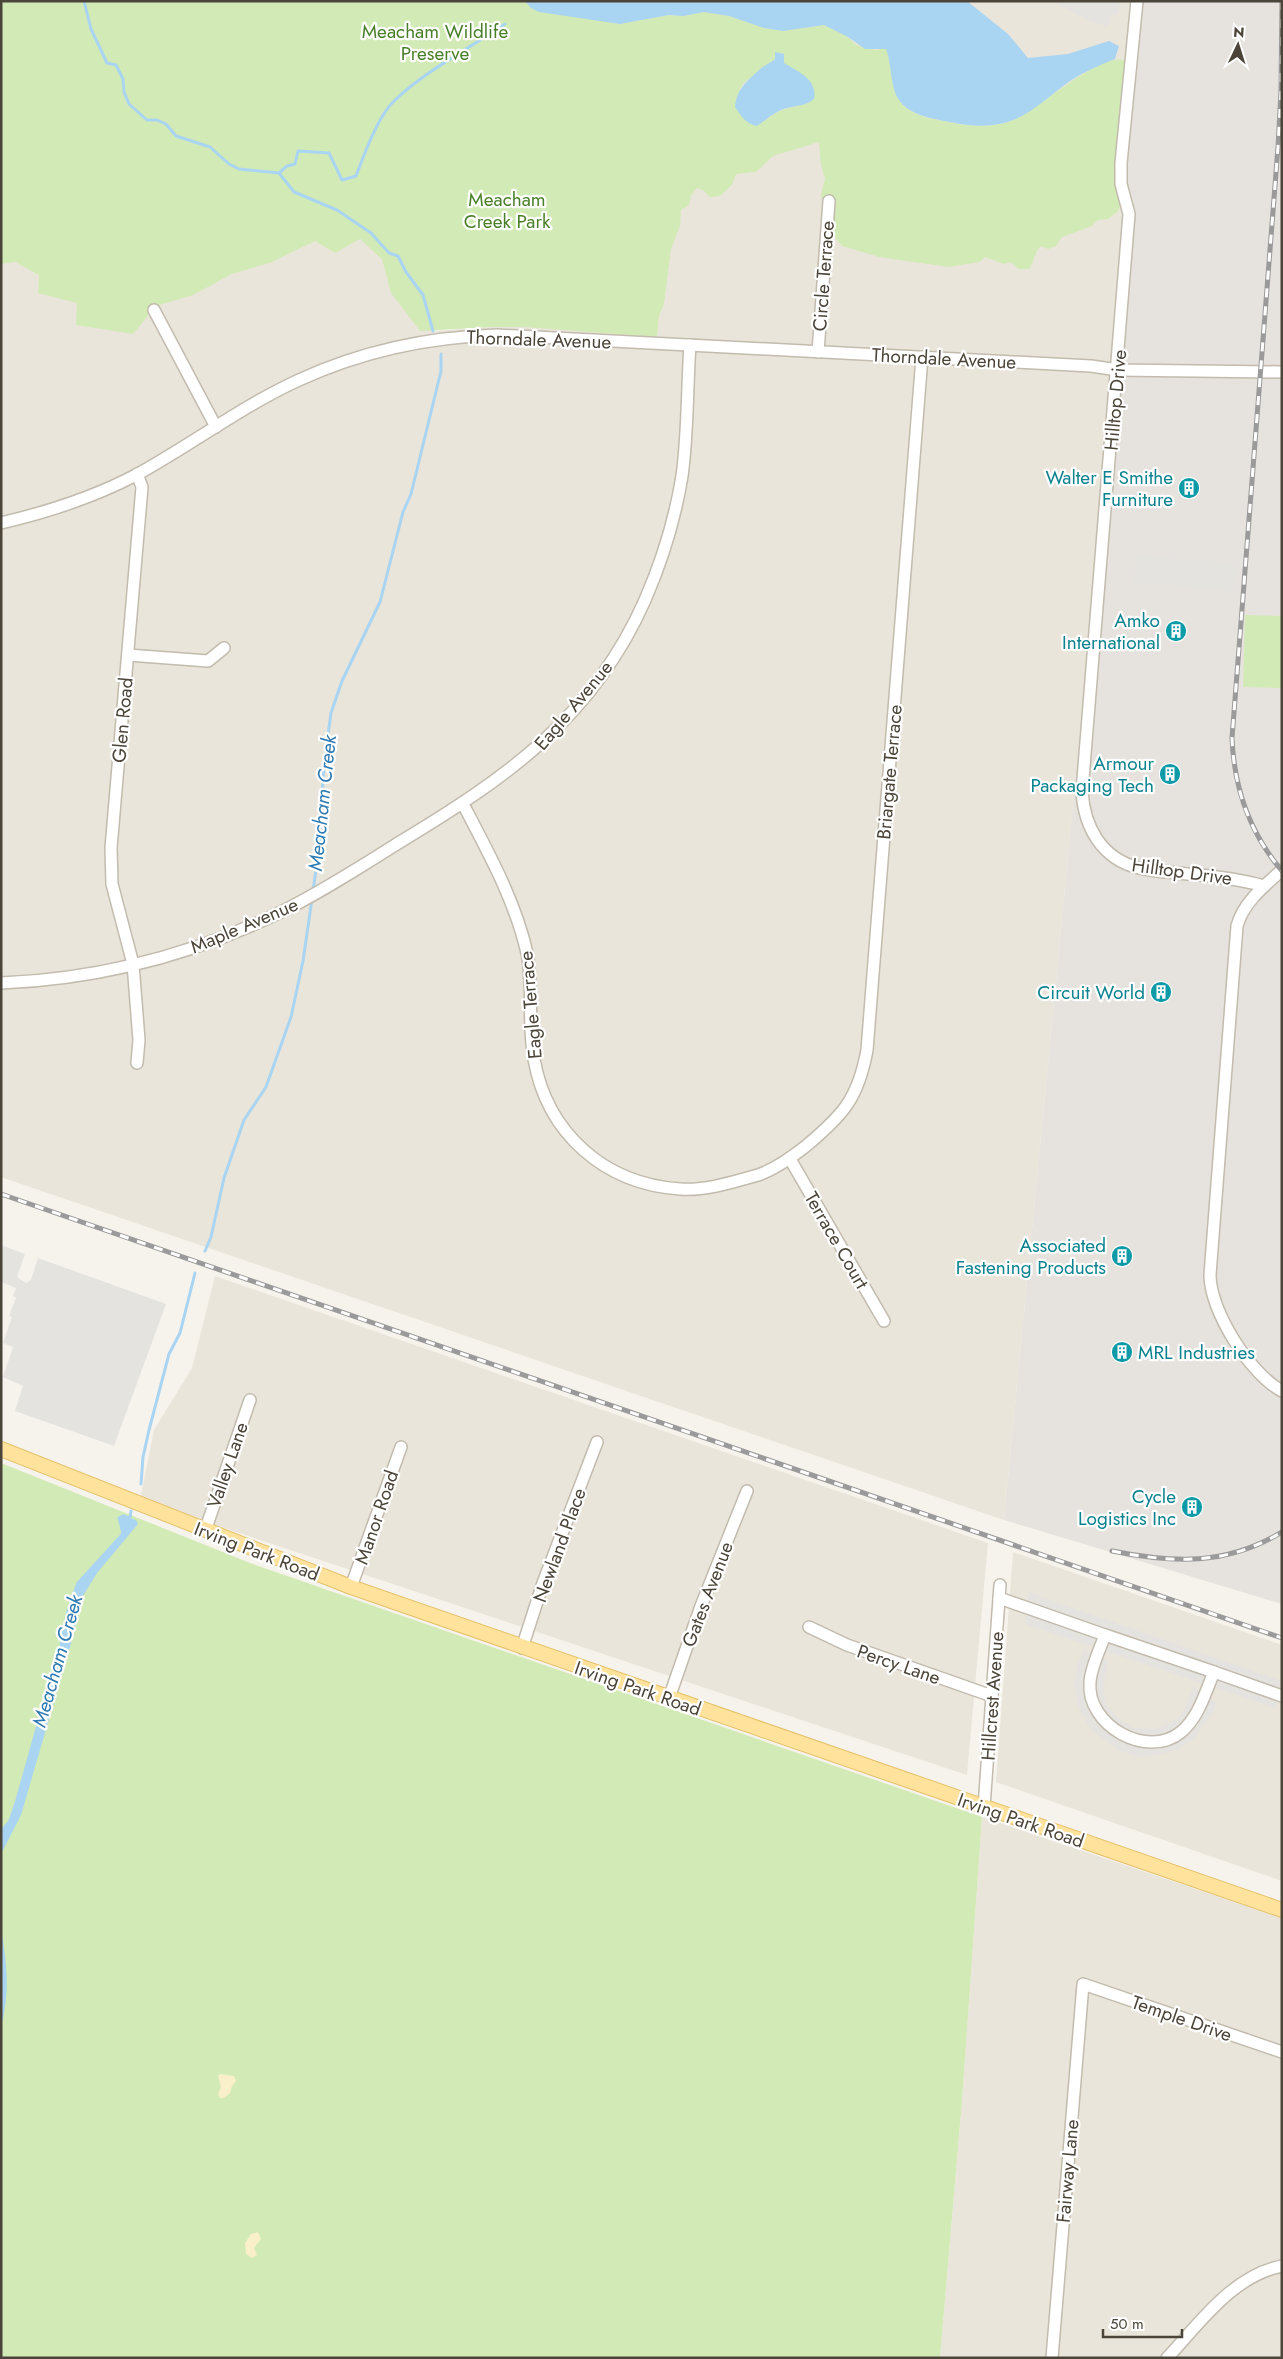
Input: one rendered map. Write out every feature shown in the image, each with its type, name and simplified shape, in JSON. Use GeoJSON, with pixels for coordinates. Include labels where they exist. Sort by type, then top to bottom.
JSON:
{"type":"FeatureCollection","features":[{"type":"Feature","properties":{"kind":"main road","name":"Irving Park Road"},"geometry":{"type":"LineString","coordinates":[[1,1449],[351,1587],[522,1648],[1282,1910]]}},
{"type":"Feature","properties":{"kind":"street","name":"Hilltop Drive"},"geometry":{"type":"LineString","coordinates":[[1137,1],[1121,163],[1121,184],[1129,214],[1118,370],[1082,791],[1083,810],[1088,824],[1102,848],[1123,863],[1139,868],[1234,878],[1264,886],[1240,913],[1237,926],[1210,1274],[1211,1293],[1218,1311],[1256,1371],[1282,1391]]}},
{"type":"Feature","properties":{"kind":"street","name":"Circle Terrace"},"geometry":{"type":"LineString","coordinates":[[818,352],[829,201]]}},
{"type":"Feature","properties":{"kind":"street"},"geometry":{"type":"LineString","coordinates":[[154,310],[216,427]]}},
{"type":"Feature","properties":{"kind":"street","name":"Thorndale Avenue"},"geometry":{"type":"LineString","coordinates":[[1,523],[31,516],[73,502],[137,474],[298,380],[336,364],[389,347],[421,341],[496,335],[1091,366],[1118,370],[1282,372]]}},
{"type":"Feature","properties":{"kind":"street","name":"Eagle Avenue"},"geometry":{"type":"LineString","coordinates":[[463,804],[533,752],[563,723],[615,655],[644,602],[660,564],[677,504],[682,473],[690,345]]}},
{"type":"Feature","properties":{"kind":"street","name":"Briargate Terrace"},"geometry":{"type":"LineString","coordinates":[[560,1124],[572,1140],[604,1166],[631,1179],[680,1189],[711,1187],[761,1174],[790,1159],[837,1119],[858,1084],[867,1050],[922,357]]}},
{"type":"Feature","properties":{"kind":"street","name":"Glen Road"},"geometry":{"type":"LineString","coordinates":[[137,474],[142,487],[111,848],[112,884],[133,964],[139,1040],[137,1063]]}},
{"type":"Feature","properties":{"kind":"street"},"geometry":{"type":"LineString","coordinates":[[128,655],[208,661],[224,648]]}},
{"type":"Feature","properties":{"kind":"street","name":"Maple Avenue"},"geometry":{"type":"LineString","coordinates":[[1,983],[52,980],[133,964],[211,942],[309,897],[463,804]]}},
{"type":"Feature","properties":{"kind":"street","name":"Eagle Terrace"},"geometry":{"type":"LineString","coordinates":[[463,804],[503,884],[520,927],[531,984],[534,1061],[543,1092],[560,1124]]}},
{"type":"Feature","properties":{"kind":"street"},"geometry":{"type":"LineString","coordinates":[[1264,886],[1282,870]]}},
{"type":"Feature","properties":{"kind":"street","name":"Terrace Court"},"geometry":{"type":"LineString","coordinates":[[790,1159],[884,1320]]}},
{"type":"Feature","properties":{"kind":"street","name":"Valley Lane"},"geometry":{"type":"LineString","coordinates":[[205,1530],[250,1400]]}},
{"type":"Feature","properties":{"kind":"street","name":"Newland Place"},"geometry":{"type":"LineString","coordinates":[[522,1648],[549,1568],[597,1442]]}},
{"type":"Feature","properties":{"kind":"street","name":"Manor Road"},"geometry":{"type":"LineString","coordinates":[[351,1587],[401,1447]]}},
{"type":"Feature","properties":{"kind":"street","name":"Gates Avenue"},"geometry":{"type":"LineString","coordinates":[[669,1698],[701,1606],[746,1491]]}},
{"type":"Feature","properties":{"kind":"street","name":"Hillcrest Avenue"},"geometry":{"type":"LineString","coordinates":[[984,1807],[1000,1585]]}},
{"type":"Feature","properties":{"kind":"street"},"geometry":{"type":"LineString","coordinates":[[999,1598],[1282,1696]]}},
{"type":"Feature","properties":{"kind":"street","name":"Percy Lane"},"geometry":{"type":"LineString","coordinates":[[809,1627],[847,1645],[992,1696]]}},
{"type":"Feature","properties":{"kind":"street"},"geometry":{"type":"LineString","coordinates":[[1105,1635],[1090,1683],[1094,1706],[1108,1726],[1131,1740],[1158,1742],[1180,1733],[1196,1715],[1214,1672]]}},
{"type":"Feature","properties":{"kind":"street","name":"Temple Drive"},"geometry":{"type":"LineString","coordinates":[[1083,1984],[1282,2052]]}},
{"type":"Feature","properties":{"kind":"street","name":"Fairway Lane"},"geometry":{"type":"LineString","coordinates":[[1052,2358],[1083,1984]]}},
{"type":"Feature","properties":{"kind":"street"},"geometry":{"type":"LineString","coordinates":[[1167,2358],[1232,2289],[1261,2272],[1282,2266]]}},
{"type":"Feature","properties":{"kind":"shaded area"},"geometry":{"type":"Polygon","coordinates":[[[480,1],[1137,1],[1128,234],[1004,1520],[1,1177],[1,214],[371,233],[433,331],[524,327],[480,1]]]}},
{"type":"Feature","properties":{"kind":"shaded area"},"geometry":{"type":"Polygon","coordinates":[[[1052,1],[1120,1],[1118,15],[1111,15],[1108,27],[1087,20],[1052,1]]]}},
{"type":"Feature","properties":{"kind":"shaded area"},"geometry":{"type":"Polygon","coordinates":[[[1137,1],[1282,1],[1282,1604],[1004,1520],[1128,234],[1121,184],[1137,1]]]}},
{"type":"Feature","properties":{"kind":"shaded area"},"geometry":{"type":"Polygon","coordinates":[[[1136,555],[1237,564],[1234,591],[1133,583],[1136,555]]]}},
{"type":"Feature","properties":{"kind":"shaded area"},"geometry":{"type":"Polygon","coordinates":[[[1,1245],[25,1254],[17,1277],[26,1283],[31,1280],[38,1258],[166,1304],[114,1446],[15,1411],[23,1386],[3,1377],[13,1347],[3,1343],[12,1317],[9,1316],[16,1298],[13,1296],[16,1288],[1,1282],[1,1245]]]}},
{"type":"Feature","properties":{"kind":"shaded area"},"geometry":{"type":"Polygon","coordinates":[[[215,1276],[988,1543],[967,1775],[140,1500],[154,1430],[192,1368],[215,1276]]]}},
{"type":"Feature","properties":{"kind":"shaded area"},"geometry":{"type":"Polygon","coordinates":[[[1013,1552],[1282,1645],[1282,1881],[996,1782],[1013,1552]]]}},
{"type":"Feature","properties":{"kind":"shaded area"},"geometry":{"type":"Polygon","coordinates":[[[1028,1592],[1282,1681],[1275,1708],[1025,1624],[1028,1592]]]}},
{"type":"Feature","properties":{"kind":"shaded area"},"geometry":{"type":"Polygon","coordinates":[[[1083,1651],[1108,1660],[1104,1688],[1106,1704],[1117,1717],[1133,1728],[1156,1729],[1177,1719],[1186,1707],[1193,1687],[1216,1703],[1214,1711],[1193,1740],[1176,1750],[1147,1757],[1137,1757],[1118,1750],[1092,1731],[1079,1709],[1074,1684],[1079,1659],[1083,1651]]]}},
{"type":"Feature","properties":{"kind":"shaded area"},"geometry":{"type":"Polygon","coordinates":[[[982,1817],[1282,1918],[1282,2358],[940,2358],[962,2101],[982,1817]]]}},
{"type":"Feature","properties":{"kind":"green space"},"geometry":{"type":"Polygon","coordinates":[[[1,1],[525,1],[531,8],[620,24],[669,15],[683,16],[704,12],[729,16],[764,28],[783,31],[824,25],[848,37],[856,45],[875,50],[886,48],[896,95],[902,104],[916,114],[957,124],[976,126],[995,125],[1013,120],[1086,72],[1115,60],[1125,61],[1116,161],[1122,205],[1108,219],[1098,220],[1092,226],[1062,237],[1056,246],[1048,249],[1041,246],[1029,269],[1018,269],[1011,262],[1004,264],[985,257],[979,262],[949,267],[879,257],[842,246],[830,231],[823,208],[821,193],[825,179],[821,165],[819,142],[773,156],[756,172],[736,174],[732,185],[720,196],[710,197],[703,190],[697,188],[691,196],[689,205],[681,210],[680,226],[671,249],[664,304],[659,315],[657,337],[524,327],[420,331],[391,293],[382,259],[360,239],[335,253],[315,241],[272,262],[232,274],[193,295],[156,306],[133,334],[76,325],[77,303],[38,293],[39,275],[15,262],[1,264],[1,1]],[[776,53],[775,59],[744,83],[739,90],[766,120],[781,110],[799,106],[784,63],[784,54],[776,53]]]}},
{"type":"Feature","properties":{"kind":"green space"},"geometry":{"type":"Polygon","coordinates":[[[1245,615],[1282,616],[1282,688],[1243,687],[1245,615]]]}},
{"type":"Feature","properties":{"kind":"green space"},"geometry":{"type":"Polygon","coordinates":[[[1,1463],[250,1563],[982,1817],[962,2101],[940,2358],[1,2358],[1,1463]]]}},
{"type":"Feature","properties":{"kind":"sand"},"geometry":{"type":"Polygon","coordinates":[[[220,2074],[234,2076],[236,2081],[230,2093],[224,2098],[220,2098],[218,2094],[221,2087],[218,2076],[220,2074]]]}},
{"type":"Feature","properties":{"kind":"sand"},"geometry":{"type":"Polygon","coordinates":[[[258,2232],[261,2239],[254,2248],[257,2255],[252,2258],[246,2254],[245,2243],[251,2234],[258,2232]]]}},
{"type":"Feature","properties":{"kind":"water"},"geometry":{"type":"Polygon","coordinates":[[[525,1],[967,1],[1008,34],[1028,58],[1068,54],[1109,41],[1119,46],[1115,59],[1075,78],[1037,107],[1019,117],[999,124],[969,125],[917,114],[907,108],[896,95],[886,49],[865,49],[848,37],[824,25],[783,31],[764,28],[729,16],[704,12],[683,16],[669,15],[620,24],[539,12],[531,8],[525,1]]]}},
{"type":"Feature","properties":{"kind":"water"},"geometry":{"type":"Polygon","coordinates":[[[775,52],[784,54],[784,63],[810,81],[813,86],[814,99],[780,110],[757,126],[753,125],[739,113],[735,107],[736,101],[746,82],[761,68],[775,59],[775,52]]]}},
{"type":"Feature","properties":{"kind":"water","name":"Meacham Creek"},"geometry":{"type":"Polygon","coordinates":[[[123,1516],[136,1520],[138,1524],[97,1573],[81,1599],[70,1647],[21,1815],[1,1854],[1,1832],[10,1821],[17,1800],[53,1677],[72,1595],[85,1574],[121,1536],[123,1532],[119,1518],[123,1516]]]}},
{"type":"Feature","properties":{"kind":"water"},"geometry":{"type":"Polygon","coordinates":[[[1,1929],[5,1953],[7,1990],[1,2027],[1,1929]]]}},
{"type":"Feature","properties":{"kind":"waterway","name":"Meacham Creek"},"geometry":{"type":"LineString","coordinates":[[84,1],[91,29],[107,63],[116,65],[123,79],[124,92],[129,104],[147,120],[157,120],[166,124],[176,136],[210,147],[229,164],[239,169],[279,173],[294,192],[337,210],[371,233],[389,253],[398,256],[406,272],[423,295],[433,331]]}},
{"type":"Feature","properties":{"kind":"waterway"},"geometry":{"type":"LineString","coordinates":[[279,173],[287,166],[295,164],[298,151],[329,153],[342,180],[356,176],[382,116],[394,101],[434,70],[505,24]]}},
{"type":"Feature","properties":{"kind":"waterway","name":"Meacham Creek"},"geometry":{"type":"LineString","coordinates":[[313,891],[319,848],[324,764],[331,713],[342,681],[380,602],[403,512],[411,494],[441,371],[441,354]]}},
{"type":"Feature","properties":{"kind":"waterway","name":"Meacham Creek"},"geometry":{"type":"LineString","coordinates":[[205,1251],[211,1237],[224,1178],[244,1120],[266,1087],[291,1017],[303,961],[312,899]]}},
{"type":"Feature","properties":{"kind":"waterway","name":"Meacham Creek"},"geometry":{"type":"LineString","coordinates":[[141,1484],[143,1457],[149,1430],[169,1354],[180,1333],[195,1273]]}},
{"type":"Feature","properties":{"kind":"waterway","name":"Meacham Creek"},"geometry":{"type":"LineString","coordinates":[[61,1644],[68,1611],[78,1583],[121,1536],[123,1533],[119,1518],[123,1516],[130,1518],[131,1511]]}},
{"type":"Feature","properties":{"kind":"waterway","name":"Meacham Creek"},"geometry":{"type":"LineString","coordinates":[[1,1832],[10,1821],[17,1800],[59,1650]]}},
{"type":"Feature","properties":{"kind":"railway"},"geometry":{"type":"LineString","coordinates":[[1282,1],[1278,147],[1232,738],[1236,774],[1245,809],[1261,841],[1282,871]]}},
{"type":"Feature","properties":{"kind":"railway"},"geometry":{"type":"LineString","coordinates":[[1,1194],[1282,1638]]}},
{"type":"Feature","properties":{"kind":"railway"},"geometry":{"type":"LineString","coordinates":[[1112,1551],[1156,1558],[1199,1559],[1240,1551],[1282,1532]]}},
{"type":"Feature","properties":{"kind":"place","name":"Walter E Smithe Furniture"},"geometry":{"type":"Point","coordinates":[1189,488]}},
{"type":"Feature","properties":{"kind":"place","name":"Amko International"},"geometry":{"type":"Point","coordinates":[1176,631]}},
{"type":"Feature","properties":{"kind":"place","name":"Armour Packaging Tech"},"geometry":{"type":"Point","coordinates":[1170,774]}},
{"type":"Feature","properties":{"kind":"place","name":"Circuit World"},"geometry":{"type":"Point","coordinates":[1161,992]}},
{"type":"Feature","properties":{"kind":"place","name":"Associated Fastening Products"},"geometry":{"type":"Point","coordinates":[1122,1256]}},
{"type":"Feature","properties":{"kind":"place","name":"MRL Industries"},"geometry":{"type":"Point","coordinates":[1122,1352]}},
{"type":"Feature","properties":{"kind":"place","name":"Cycle Logistics Inc"},"geometry":{"type":"Point","coordinates":[1192,1507]}},
{"type":"Feature","properties":{"kind":"park label","name":"Meacham Wildlife Preserve"},"geometry":{"type":"Point","coordinates":[435,42]}},
{"type":"Feature","properties":{"kind":"park label","name":"Meacham Creek Park"},"geometry":{"type":"Point","coordinates":[507,210]}}]}
